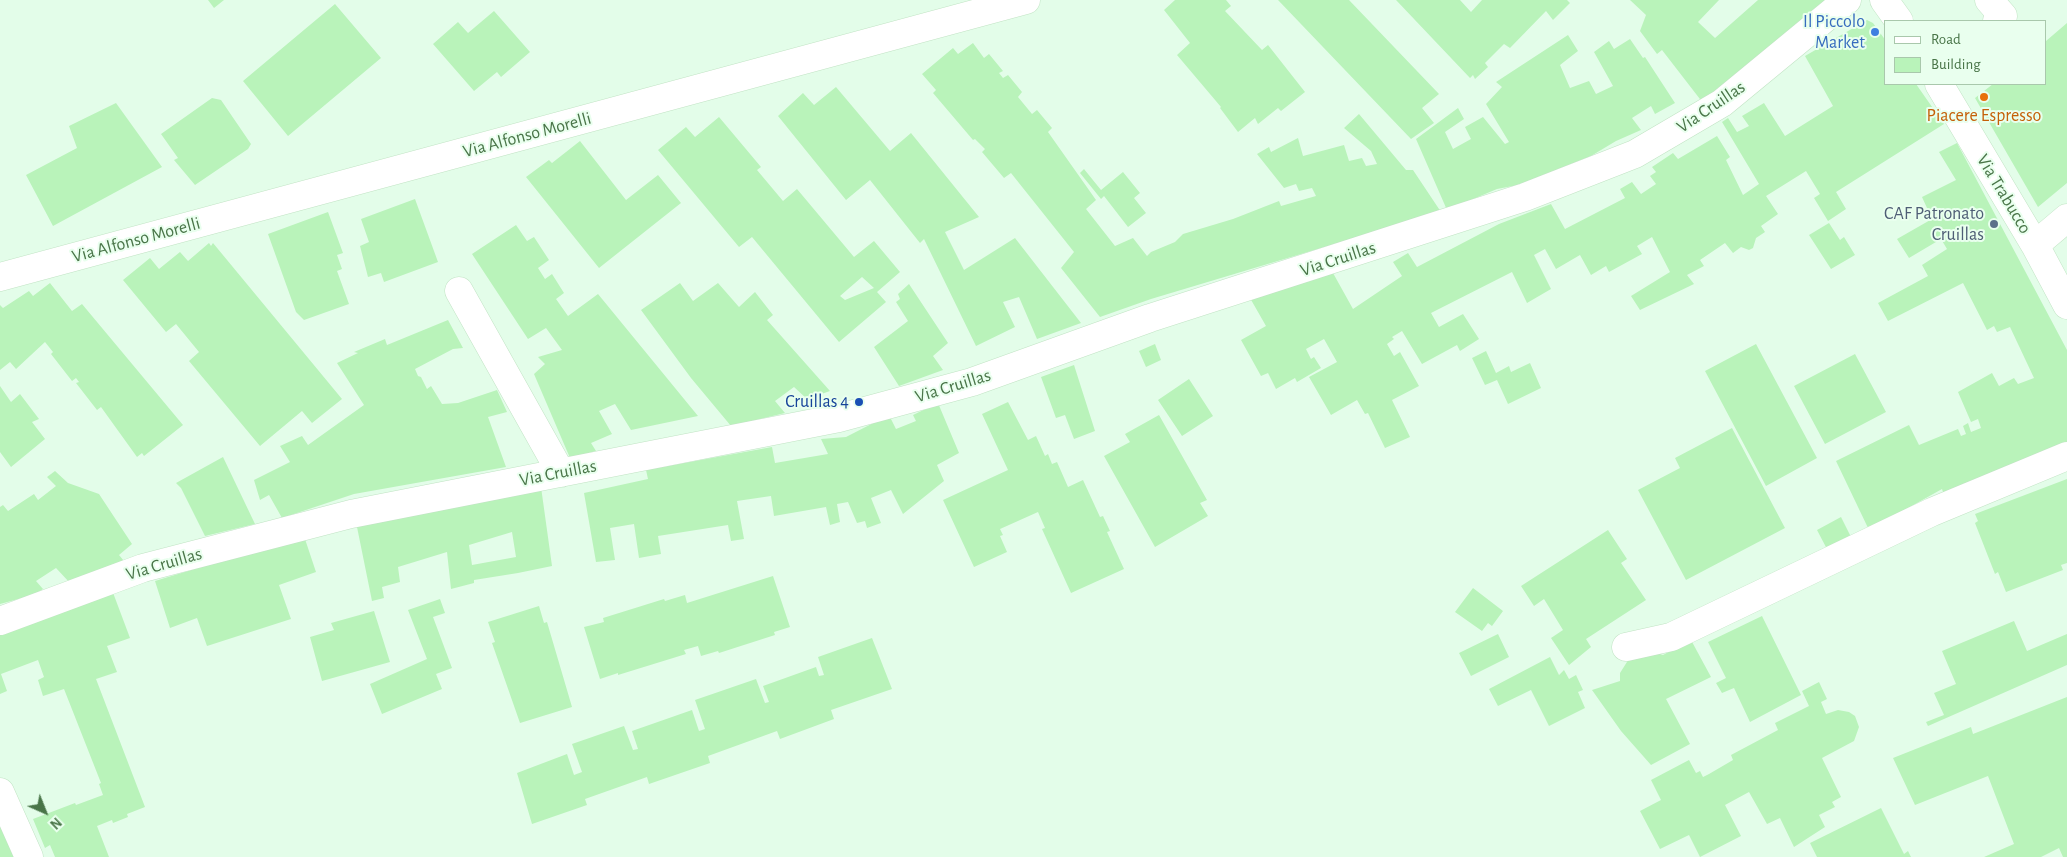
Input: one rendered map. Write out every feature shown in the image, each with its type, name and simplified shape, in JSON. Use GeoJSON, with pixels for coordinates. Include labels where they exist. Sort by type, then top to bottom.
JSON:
{"type":"FeatureCollection","features":[{"type":"Feature","properties":{"kind":"street","name":"Via Alfonso Morelli"},"geometry":{"type":"LineString","coordinates":[[0,277],[1026,0]]}},
{"type":"Feature","properties":{"kind":"street","name":"Via Cruillas"},"geometry":{"type":"LineString","coordinates":[[0,621],[153,565],[351,514],[839,418],[972,382],[1150,318],[1526,197],[1635,154],[1722,103],[1847,0]]}},
{"type":"Feature","properties":{"kind":"street"},"geometry":{"type":"LineString","coordinates":[[1884,0],[1898,20]]}},
{"type":"Feature","properties":{"kind":"street"},"geometry":{"type":"LineString","coordinates":[[1989,0],[2003,16],[1998,20]]}},
{"type":"Feature","properties":{"kind":"street","name":"Via Trabucco"},"geometry":{"type":"LineString","coordinates":[[1940,85],[2035,245],[2067,305]]}},
{"type":"Feature","properties":{"kind":"street"},"geometry":{"type":"LineString","coordinates":[[2035,245],[2067,218]]}},
{"type":"Feature","properties":{"kind":"street"},"geometry":{"type":"LineString","coordinates":[[0,257],[28,270]]}},
{"type":"Feature","properties":{"kind":"street"},"geometry":{"type":"LineString","coordinates":[[460,291],[562,473]]}},
{"type":"Feature","properties":{"kind":"street"},"geometry":{"type":"LineString","coordinates":[[1626,647],[1672,637],[1932,512],[2067,456]]}},
{"type":"Feature","properties":{"kind":"street"},"geometry":{"type":"LineString","coordinates":[[0,792],[29,857]]}},
{"type":"Feature","properties":{"kind":"building"},"geometry":{"type":"Polygon","coordinates":[[[208,0],[224,0],[214,8],[208,0]]]}},
{"type":"Feature","properties":{"kind":"building"},"geometry":{"type":"Polygon","coordinates":[[[1175,0],[1226,0],[1231,6],[1225,11],[1262,50],[1268,45],[1305,92],[1281,111],[1278,108],[1258,124],[1255,118],[1238,132],[1221,107],[1177,55],[1190,43],[1164,10],[1175,0]]]}},
{"type":"Feature","properties":{"kind":"building"},"geometry":{"type":"Polygon","coordinates":[[[1278,0],[1349,0],[1439,94],[1422,108],[1434,123],[1411,139],[1278,0]]]}},
{"type":"Feature","properties":{"kind":"building"},"geometry":{"type":"Polygon","coordinates":[[[1396,0],[1460,0],[1471,12],[1482,0],[1567,0],[1570,3],[1553,20],[1546,11],[1510,48],[1504,44],[1485,63],[1488,67],[1475,79],[1473,75],[1470,78],[1396,0]]]}},
{"type":"Feature","properties":{"kind":"building"},"geometry":{"type":"Polygon","coordinates":[[[1630,0],[1719,0],[1698,22],[1715,38],[1758,0],[1831,0],[1703,103],[1662,50],[1657,54],[1640,31],[1646,15],[1630,0]]]}},
{"type":"Feature","properties":{"kind":"building"},"geometry":{"type":"Polygon","coordinates":[[[335,4],[381,58],[288,136],[243,81],[335,4]]]}},
{"type":"Feature","properties":{"kind":"building"},"geometry":{"type":"Polygon","coordinates":[[[494,11],[530,52],[501,77],[497,72],[474,91],[433,44],[458,22],[468,33],[494,11]]]}},
{"type":"Feature","properties":{"kind":"building"},"geometry":{"type":"Polygon","coordinates":[[[1867,20],[1873,23],[1884,38],[1884,85],[1917,85],[1944,124],[1836,192],[1846,209],[1828,221],[1814,198],[1820,194],[1806,171],[1766,196],[1778,214],[1761,226],[1765,232],[1756,238],[1753,248],[1749,250],[1741,247],[1733,253],[1725,243],[1700,260],[1704,266],[1687,275],[1694,284],[1640,310],[1631,296],[1670,272],[1652,237],[1637,246],[1642,254],[1609,272],[1606,266],[1591,275],[1580,255],[1556,269],[1545,249],[1534,255],[1551,289],[1527,303],[1512,272],[1431,313],[1439,327],[1463,314],[1479,339],[1460,351],[1457,345],[1422,364],[1402,331],[1392,337],[1394,339],[1387,344],[1394,356],[1400,352],[1419,386],[1392,400],[1410,437],[1385,448],[1368,413],[1365,414],[1357,400],[1331,415],[1309,377],[1337,362],[1324,339],[1306,349],[1311,359],[1314,357],[1321,368],[1297,382],[1295,378],[1276,389],[1268,373],[1261,376],[1241,340],[1266,326],[1250,298],[1333,273],[1353,309],[1402,276],[1393,262],[1408,253],[1417,267],[1499,224],[1551,204],[1565,229],[1625,198],[1620,189],[1632,182],[1641,194],[1656,184],[1650,176],[1656,172],[1652,167],[1673,153],[1678,159],[1717,136],[1730,157],[1726,160],[1743,195],[1759,184],[1722,122],[1728,118],[1737,132],[1749,126],[1742,116],[1764,103],[1785,136],[1833,106],[1805,56],[1867,20]]]}},
{"type":"Feature","properties":{"kind":"building"},"geometry":{"type":"Polygon","coordinates":[[[2067,23],[2067,183],[2038,207],[1975,98],[1992,85],[2047,85],[2047,40],[2067,23]]]}},
{"type":"Feature","properties":{"kind":"building"},"geometry":{"type":"Polygon","coordinates":[[[1568,35],[1578,51],[1560,65],[1570,88],[1589,81],[1596,94],[1613,86],[1594,52],[1609,41],[1614,49],[1630,39],[1643,58],[1645,57],[1675,103],[1655,114],[1651,106],[1632,118],[1641,130],[1616,141],[1591,156],[1518,185],[1497,189],[1447,210],[1416,139],[1458,108],[1464,119],[1445,132],[1453,149],[1471,139],[1465,127],[1483,117],[1505,144],[1509,142],[1486,104],[1502,87],[1496,82],[1568,35]]]}},
{"type":"Feature","properties":{"kind":"building"},"geometry":{"type":"Polygon","coordinates":[[[973,43],[984,58],[989,54],[1003,71],[999,73],[1003,78],[1008,75],[1022,92],[1018,97],[1032,114],[1037,110],[1052,128],[1048,132],[1096,200],[1086,209],[1115,246],[1133,238],[1147,256],[1151,252],[1175,242],[1183,234],[1233,219],[1279,201],[1281,206],[1316,196],[1312,188],[1299,191],[1296,184],[1284,188],[1257,154],[1269,147],[1271,152],[1298,138],[1303,156],[1344,145],[1349,161],[1362,158],[1366,166],[1377,164],[1371,151],[1344,128],[1359,114],[1406,170],[1413,170],[1441,212],[1151,299],[1100,317],[1061,268],[1074,252],[1011,173],[1004,178],[982,152],[985,149],[975,139],[973,140],[933,93],[936,90],[922,74],[953,48],[958,54],[973,43]]]}},
{"type":"Feature","properties":{"kind":"building"},"geometry":{"type":"Polygon","coordinates":[[[836,87],[890,151],[911,133],[979,217],[945,232],[964,270],[1015,238],[1081,323],[1037,339],[1019,297],[1003,302],[1015,327],[976,346],[924,239],[920,243],[870,180],[846,200],[778,116],[803,93],[814,105],[836,87]]]}},
{"type":"Feature","properties":{"kind":"building"},"geometry":{"type":"Polygon","coordinates":[[[212,98],[221,100],[251,144],[248,149],[195,185],[174,160],[178,158],[161,134],[212,98]]]}},
{"type":"Feature","properties":{"kind":"building"},"geometry":{"type":"Polygon","coordinates":[[[116,103],[162,167],[53,226],[26,175],[77,148],[69,126],[116,103]]]}},
{"type":"Feature","properties":{"kind":"building"},"geometry":{"type":"Polygon","coordinates":[[[719,117],[761,167],[757,170],[783,201],[797,189],[854,257],[874,241],[900,272],[877,292],[886,302],[839,342],[752,237],[739,247],[658,150],[686,127],[695,137],[719,117]],[[862,277],[840,296],[845,300],[874,288],[862,277]]]}},
{"type":"Feature","properties":{"kind":"building"},"geometry":{"type":"Polygon","coordinates":[[[580,141],[626,200],[658,175],[681,203],[599,268],[526,177],[549,160],[552,163],[580,141]]]}},
{"type":"Feature","properties":{"kind":"building"},"geometry":{"type":"Polygon","coordinates":[[[1957,143],[2067,350],[2067,445],[1945,498],[1942,489],[1869,530],[1836,461],[1909,425],[1919,445],[1958,429],[1961,436],[1966,434],[1963,426],[1968,423],[1971,432],[1981,428],[1978,419],[1971,422],[1958,392],[1992,373],[1999,386],[2014,378],[2018,384],[2034,378],[2010,327],[1997,332],[1994,326],[1987,330],[1963,283],[1888,321],[1878,303],[1928,276],[1922,265],[1947,249],[1941,239],[1909,258],[1897,239],[1932,219],[1922,197],[1956,180],[1939,152],[1957,143]]]}},
{"type":"Feature","properties":{"kind":"building"},"geometry":{"type":"Polygon","coordinates":[[[1084,169],[1101,190],[1123,172],[1140,193],[1134,198],[1146,213],[1128,227],[1104,196],[1101,199],[1080,173],[1084,169]]]}},
{"type":"Feature","properties":{"kind":"building"},"geometry":{"type":"Polygon","coordinates":[[[415,199],[438,262],[384,282],[381,273],[368,277],[360,246],[369,242],[361,219],[415,199]]]}},
{"type":"Feature","properties":{"kind":"building"},"geometry":{"type":"Polygon","coordinates":[[[328,212],[343,253],[337,255],[342,269],[337,271],[349,304],[304,320],[296,312],[268,234],[328,212]]]}},
{"type":"Feature","properties":{"kind":"building"},"geometry":{"type":"Polygon","coordinates":[[[1829,223],[1840,240],[1844,237],[1855,255],[1831,269],[1809,235],[1829,223]]]}},
{"type":"Feature","properties":{"kind":"building"},"geometry":{"type":"Polygon","coordinates":[[[516,225],[527,241],[534,237],[549,260],[538,268],[545,279],[552,274],[564,293],[556,299],[568,316],[598,294],[698,416],[631,430],[615,404],[599,411],[612,434],[591,443],[596,451],[570,458],[534,374],[545,364],[538,357],[562,350],[546,328],[528,339],[472,254],[516,225]]]}},
{"type":"Feature","properties":{"kind":"building"},"geometry":{"type":"Polygon","coordinates":[[[209,243],[211,246],[213,243],[342,399],[312,423],[302,411],[260,446],[189,361],[199,352],[176,324],[166,332],[123,280],[150,258],[159,269],[180,252],[188,261],[209,243]]]}},
{"type":"Feature","properties":{"kind":"building"},"geometry":{"type":"Polygon","coordinates":[[[50,283],[72,311],[82,304],[183,425],[144,456],[142,453],[137,457],[101,407],[97,410],[76,383],[79,382],[76,378],[72,381],[51,354],[53,352],[45,342],[16,369],[10,362],[0,370],[0,305],[3,308],[29,291],[33,296],[50,283]]]}},
{"type":"Feature","properties":{"kind":"building"},"geometry":{"type":"Polygon","coordinates":[[[680,283],[693,301],[718,283],[739,307],[755,292],[773,315],[767,320],[830,391],[807,399],[794,387],[775,401],[785,413],[731,426],[691,378],[641,310],[680,283]]]}},
{"type":"Feature","properties":{"kind":"building"},"geometry":{"type":"Polygon","coordinates":[[[909,284],[948,343],[933,356],[943,370],[899,386],[874,347],[908,321],[896,302],[900,299],[898,294],[909,284]]]}},
{"type":"Feature","properties":{"kind":"building"},"geometry":{"type":"Polygon","coordinates":[[[448,320],[463,348],[453,349],[415,369],[427,389],[431,386],[442,404],[458,403],[497,390],[507,412],[488,417],[506,467],[354,494],[282,518],[269,495],[260,500],[254,480],[290,462],[280,446],[302,436],[308,445],[364,405],[337,363],[358,353],[354,352],[385,339],[387,345],[448,320]]]}},
{"type":"Feature","properties":{"kind":"building"},"geometry":{"type":"Polygon","coordinates":[[[1155,344],[1161,360],[1146,367],[1139,351],[1155,344]]]}},
{"type":"Feature","properties":{"kind":"building"},"geometry":{"type":"Polygon","coordinates":[[[1756,344],[1817,458],[1766,486],[1705,371],[1756,344]]]}},
{"type":"Feature","properties":{"kind":"building"},"geometry":{"type":"Polygon","coordinates":[[[1486,351],[1496,373],[1509,366],[1511,372],[1530,363],[1541,388],[1508,404],[1497,380],[1485,385],[1472,358],[1486,351]]]}},
{"type":"Feature","properties":{"kind":"building"},"geometry":{"type":"Polygon","coordinates":[[[1855,354],[1886,412],[1825,444],[1794,386],[1855,354]]]}},
{"type":"Feature","properties":{"kind":"building"},"geometry":{"type":"Polygon","coordinates":[[[1074,365],[1095,431],[1074,439],[1065,415],[1056,418],[1041,377],[1074,365]]]}},
{"type":"Feature","properties":{"kind":"building"},"geometry":{"type":"Polygon","coordinates":[[[1189,379],[1213,416],[1182,436],[1158,400],[1189,379]]]}},
{"type":"Feature","properties":{"kind":"building"},"geometry":{"type":"Polygon","coordinates":[[[0,386],[11,402],[20,394],[39,419],[32,422],[45,439],[11,467],[0,452],[0,386]]]}},
{"type":"Feature","properties":{"kind":"building"},"geometry":{"type":"Polygon","coordinates":[[[1008,402],[1028,440],[1036,436],[1045,456],[1048,454],[1052,464],[1057,462],[1068,487],[1083,480],[1100,517],[1103,516],[1110,531],[1107,532],[1124,569],[1071,593],[1042,529],[1045,528],[1038,512],[1000,529],[1003,535],[1000,536],[1007,552],[974,567],[943,500],[1008,470],[982,414],[1008,402]]]}},
{"type":"Feature","properties":{"kind":"building"},"geometry":{"type":"Polygon","coordinates":[[[938,403],[959,453],[937,465],[944,481],[903,514],[891,490],[871,498],[881,523],[867,528],[865,521],[857,523],[848,502],[837,504],[840,522],[830,525],[826,507],[774,516],[771,496],[737,501],[744,539],[731,541],[728,525],[658,536],[661,554],[639,558],[634,524],[610,528],[615,560],[596,562],[584,493],[648,479],[646,470],[772,447],[775,463],[828,454],[821,439],[846,437],[889,415],[896,429],[916,421],[913,415],[938,403]]]}},
{"type":"Feature","properties":{"kind":"building"},"geometry":{"type":"Polygon","coordinates":[[[1159,415],[1207,500],[1200,503],[1208,516],[1155,547],[1104,456],[1130,442],[1125,434],[1159,415]]]}},
{"type":"Feature","properties":{"kind":"building"},"geometry":{"type":"Polygon","coordinates":[[[1732,428],[1785,528],[1686,580],[1638,490],[1680,468],[1675,458],[1732,428]]]}},
{"type":"Feature","properties":{"kind":"building"},"geometry":{"type":"Polygon","coordinates":[[[223,457],[255,524],[205,536],[181,488],[176,483],[223,457]]]}},
{"type":"Feature","properties":{"kind":"building"},"geometry":{"type":"Polygon","coordinates":[[[55,471],[68,483],[99,494],[132,544],[119,555],[124,561],[70,583],[56,568],[36,581],[43,589],[40,591],[33,595],[0,604],[0,507],[3,505],[8,511],[34,494],[38,500],[56,486],[47,477],[55,471]]]}},
{"type":"Feature","properties":{"kind":"building"},"geometry":{"type":"Polygon","coordinates":[[[2067,479],[2067,563],[2061,565],[2063,570],[2006,592],[1998,572],[1995,574],[1975,523],[1978,521],[1975,514],[2067,479]]]}},
{"type":"Feature","properties":{"kind":"building"},"geometry":{"type":"Polygon","coordinates":[[[541,487],[552,566],[474,580],[474,583],[451,589],[447,552],[398,567],[400,582],[382,587],[384,598],[372,601],[357,527],[406,514],[541,487]],[[512,532],[469,545],[472,565],[516,557],[512,532]]]}},
{"type":"Feature","properties":{"kind":"building"},"geometry":{"type":"Polygon","coordinates":[[[1841,517],[1852,539],[1828,551],[1817,530],[1841,517]]]}},
{"type":"Feature","properties":{"kind":"building"},"geometry":{"type":"Polygon","coordinates":[[[1608,530],[1627,559],[1621,563],[1646,600],[1586,639],[1591,647],[1569,665],[1551,638],[1563,630],[1544,599],[1534,606],[1521,586],[1608,530]]]}},
{"type":"Feature","properties":{"kind":"building"},"geometry":{"type":"Polygon","coordinates":[[[304,536],[316,572],[279,585],[291,619],[207,646],[197,618],[170,628],[155,581],[304,536]]]}},
{"type":"Feature","properties":{"kind":"building"},"geometry":{"type":"Polygon","coordinates":[[[773,576],[790,627],[774,632],[775,635],[719,653],[718,651],[701,656],[698,646],[684,650],[686,654],[600,679],[584,627],[604,622],[603,618],[664,599],[665,601],[685,595],[687,603],[773,576]]]}},
{"type":"Feature","properties":{"kind":"building"},"geometry":{"type":"Polygon","coordinates":[[[1473,588],[1503,611],[1492,626],[1488,623],[1482,631],[1455,612],[1473,588]]]}},
{"type":"Feature","properties":{"kind":"building"},"geometry":{"type":"Polygon","coordinates":[[[112,590],[130,638],[107,646],[117,672],[96,679],[145,807],[127,814],[128,817],[113,823],[112,820],[97,826],[109,857],[55,857],[50,845],[45,848],[33,819],[75,803],[76,805],[103,795],[99,784],[101,783],[64,689],[43,696],[38,680],[44,677],[38,660],[1,674],[7,691],[0,694],[0,631],[112,590]]]}},
{"type":"Feature","properties":{"kind":"building"},"geometry":{"type":"Polygon","coordinates":[[[440,599],[445,613],[433,617],[452,668],[436,674],[442,689],[382,714],[370,684],[427,659],[408,610],[440,599]]]}},
{"type":"Feature","properties":{"kind":"building"},"geometry":{"type":"Polygon","coordinates":[[[539,606],[544,623],[547,622],[572,707],[520,723],[492,643],[495,642],[488,622],[539,606]]]}},
{"type":"Feature","properties":{"kind":"building"},"geometry":{"type":"Polygon","coordinates":[[[374,611],[390,662],[322,681],[310,637],[334,630],[331,623],[374,611]]]}},
{"type":"Feature","properties":{"kind":"building"},"geometry":{"type":"Polygon","coordinates":[[[1762,616],[1801,695],[1750,722],[1734,688],[1722,693],[1716,683],[1726,678],[1708,642],[1762,616]]]}},
{"type":"Feature","properties":{"kind":"building"},"geometry":{"type":"Polygon","coordinates":[[[2014,621],[2027,651],[2067,634],[2067,665],[1928,726],[1926,722],[1944,715],[1934,693],[1956,684],[1942,651],[2014,621]]]}},
{"type":"Feature","properties":{"kind":"building"},"geometry":{"type":"Polygon","coordinates":[[[1498,634],[1509,657],[1471,676],[1459,653],[1498,634]]]}},
{"type":"Feature","properties":{"kind":"building"},"geometry":{"type":"Polygon","coordinates":[[[872,638],[892,689],[831,710],[834,719],[780,739],[777,731],[708,756],[710,763],[649,784],[647,777],[585,799],[587,805],[532,824],[517,773],[567,754],[574,775],[582,772],[572,744],[624,726],[633,750],[638,749],[632,731],[692,710],[699,731],[705,729],[695,700],[756,679],[765,703],[769,702],[763,686],[816,667],[819,676],[824,675],[818,657],[872,638]]]}},
{"type":"Feature","properties":{"kind":"building"},"geometry":{"type":"Polygon","coordinates":[[[1691,640],[1711,677],[1666,699],[1690,744],[1651,765],[1621,731],[1592,690],[1620,681],[1620,673],[1632,654],[1648,650],[1663,655],[1691,640]]]}},
{"type":"Feature","properties":{"kind":"building"},"geometry":{"type":"Polygon","coordinates":[[[1550,657],[1559,675],[1564,670],[1569,679],[1576,675],[1583,690],[1578,692],[1585,708],[1549,726],[1531,690],[1498,706],[1489,689],[1550,657]]]}},
{"type":"Feature","properties":{"kind":"building"},"geometry":{"type":"Polygon","coordinates":[[[1819,682],[1827,699],[1821,702],[1826,714],[1838,710],[1849,712],[1855,716],[1859,727],[1854,741],[1822,758],[1841,797],[1832,802],[1835,807],[1819,815],[1825,827],[1794,847],[1780,818],[1767,824],[1749,792],[1725,805],[1741,836],[1700,857],[1689,835],[1660,849],[1640,811],[1661,800],[1651,780],[1689,760],[1696,773],[1700,771],[1703,777],[1733,760],[1731,755],[1778,730],[1775,723],[1809,706],[1802,691],[1819,682]]]}},
{"type":"Feature","properties":{"kind":"building"},"geometry":{"type":"Polygon","coordinates":[[[2067,697],[2067,857],[2063,857],[2059,848],[2041,857],[1984,857],[2014,844],[1988,776],[1915,805],[1893,758],[1971,727],[1973,734],[2067,697]]]}},
{"type":"Feature","properties":{"kind":"building"},"geometry":{"type":"Polygon","coordinates":[[[1881,808],[1904,854],[1908,851],[1911,857],[1817,857],[1810,843],[1881,808]]]}},
{"type":"Feature","properties":{"kind":"building"},"geometry":{"type":"Polygon","coordinates":[[[0,817],[17,857],[0,857],[0,817]]]}},
{"type":"Feature","properties":{"kind":"place","name":"Il Piccolo Market"},"geometry":{"type":"Point","coordinates":[1875,32]}},
{"type":"Feature","properties":{"kind":"place","name":"Piacere Espresso"},"geometry":{"type":"Point","coordinates":[1984,97]}},
{"type":"Feature","properties":{"kind":"place","name":"CAF Patronato Cruillas"},"geometry":{"type":"Point","coordinates":[1994,224]}},
{"type":"Feature","properties":{"kind":"place","name":"Cruillas 4"},"geometry":{"type":"Point","coordinates":[859,402]}}]}
